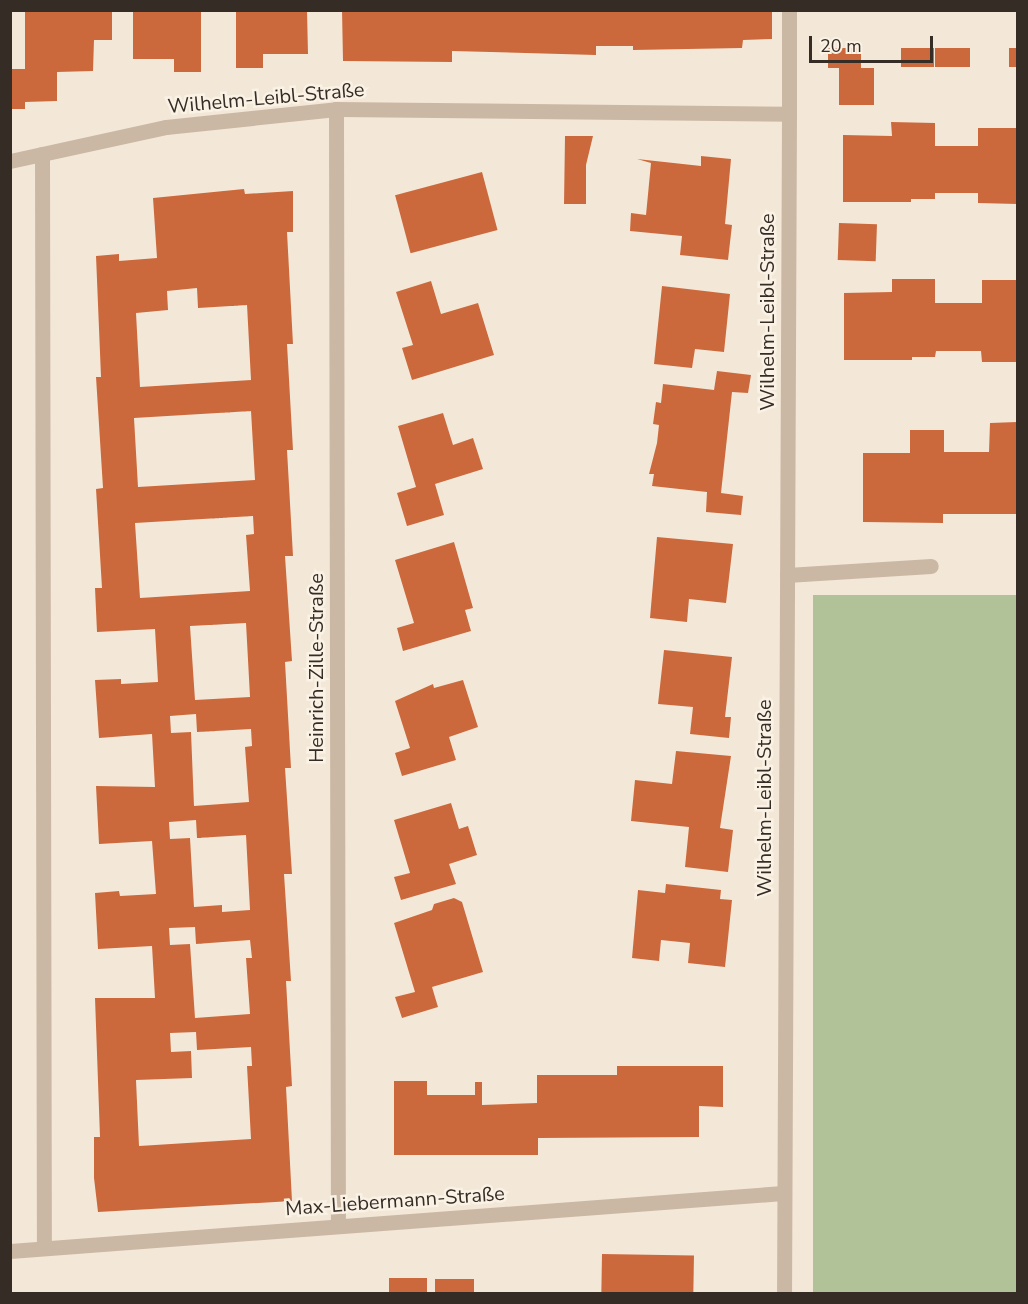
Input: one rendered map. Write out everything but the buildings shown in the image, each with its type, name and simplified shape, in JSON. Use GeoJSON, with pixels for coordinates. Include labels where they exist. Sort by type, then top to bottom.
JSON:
{"type":"FeatureCollection","features":[{"type":"Feature","properties":{"kind":"street"},"geometry":{"type":"LineString","coordinates":[[789,10],[789,114]]}},
{"type":"Feature","properties":{"kind":"street","name":"Wilhelm-Leibl-Straße"},"geometry":{"type":"LineString","coordinates":[[10,161],[166,127],[336,109],[789,114],[784,1293]]}},
{"type":"Feature","properties":{"kind":"street","name":"Heinrich-Zille-Straße"},"geometry":{"type":"LineString","coordinates":[[336,109],[338,1226]]}},
{"type":"Feature","properties":{"kind":"street"},"geometry":{"type":"LineString","coordinates":[[42,154],[44,1248]]}},
{"type":"Feature","properties":{"kind":"street"},"geometry":{"type":"LineString","coordinates":[[787,575],[931,566]]}},
{"type":"Feature","properties":{"kind":"street","name":"Max-Liebermann-Straße"},"geometry":{"type":"LineString","coordinates":[[10,1251],[783,1192]]}},
{"type":"Feature","properties":{"kind":"green space"},"geometry":{"type":"Polygon","coordinates":[[[813,595],[1017,595],[1017,1293],[813,1293],[813,595]]]}}]}
